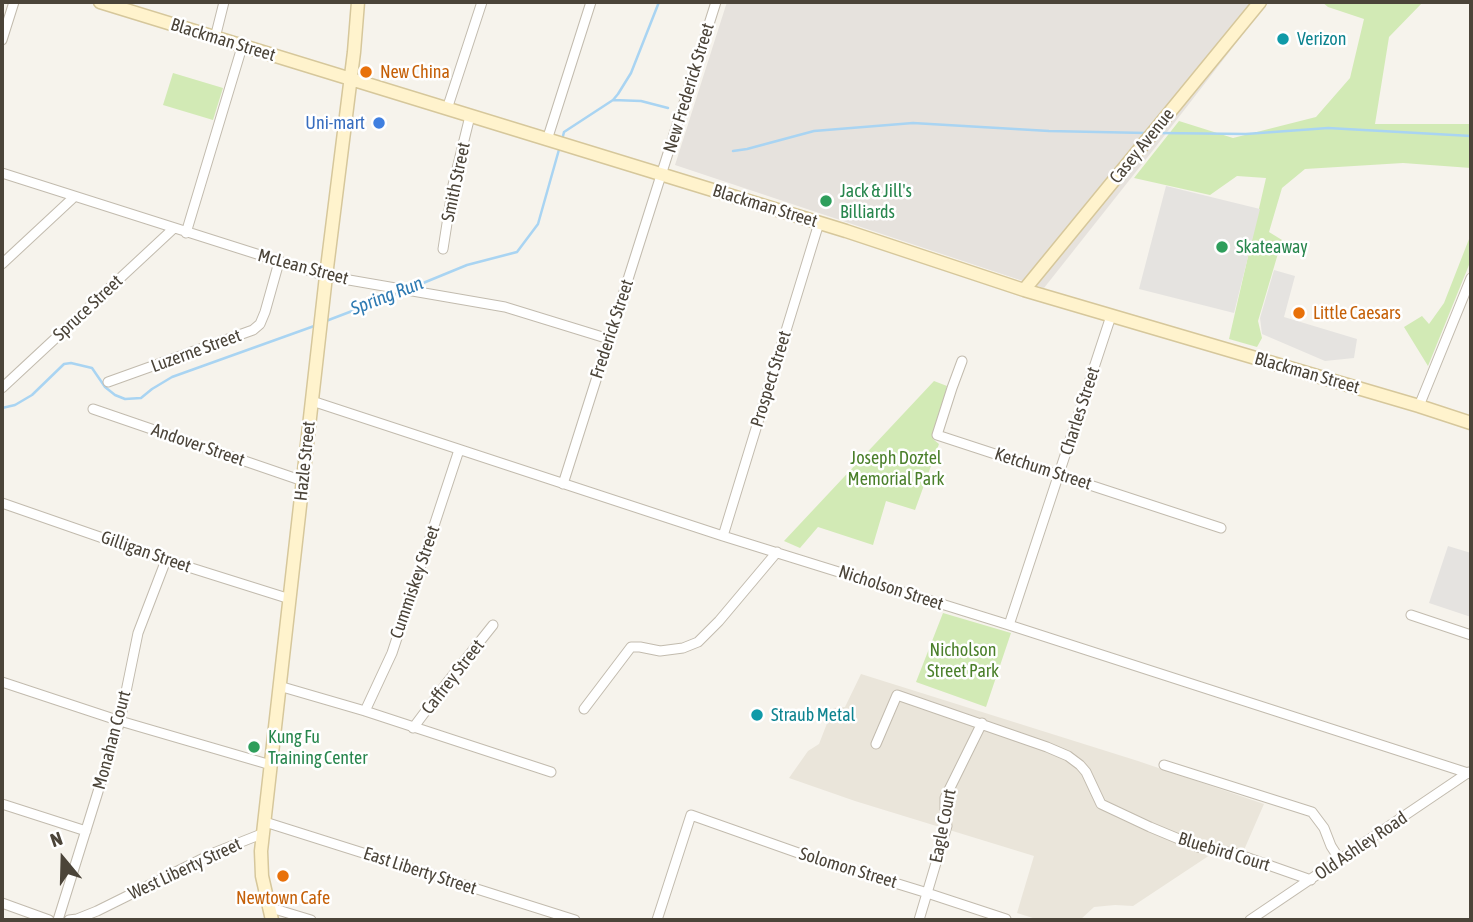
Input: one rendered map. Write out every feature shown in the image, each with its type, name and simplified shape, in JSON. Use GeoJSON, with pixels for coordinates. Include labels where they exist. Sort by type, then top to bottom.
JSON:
{"type":"FeatureCollection","features":[{"type":"Feature","properties":{"kind":"main road","name":"Hazle Street"},"geometry":{"type":"LineString","coordinates":[[272,920],[262,876],[261,852],[358,2]]}},
{"type":"Feature","properties":{"kind":"main road","name":"Casey Avenue"},"geometry":{"type":"LineString","coordinates":[[1024,290],[1260,2]]}},
{"type":"Feature","properties":{"kind":"main road","name":"Blackman Street"},"geometry":{"type":"LineString","coordinates":[[106,3],[819,223],[1024,290],[1419,406],[1471,424]]}},
{"type":"Feature","properties":{"kind":"street"},"geometry":{"type":"LineString","coordinates":[[2,40],[14,2]]}},
{"type":"Feature","properties":{"kind":"street"},"geometry":{"type":"LineString","coordinates":[[215,38],[224,2]]}},
{"type":"Feature","properties":{"kind":"street"},"geometry":{"type":"LineString","coordinates":[[447,108],[482,2]]}},
{"type":"Feature","properties":{"kind":"street"},"geometry":{"type":"LineString","coordinates":[[556,142],[591,2]]}},
{"type":"Feature","properties":{"kind":"street","name":"New Frederick Street"},"geometry":{"type":"LineString","coordinates":[[661,174],[716,2]]}},
{"type":"Feature","properties":{"kind":"street"},"geometry":{"type":"LineString","coordinates":[[186,233],[242,47]]}},
{"type":"Feature","properties":{"kind":"street","name":"Smith Street"},"geometry":{"type":"LineString","coordinates":[[443,249],[453,186],[470,116]]}},
{"type":"Feature","properties":{"kind":"street","name":"McLean Street"},"geometry":{"type":"LineString","coordinates":[[2,173],[326,276],[505,307],[609,339]]}},
{"type":"Feature","properties":{"kind":"street","name":"Frederick Street"},"geometry":{"type":"LineString","coordinates":[[563,484],[661,174]]}},
{"type":"Feature","properties":{"kind":"street"},"geometry":{"type":"LineString","coordinates":[[2,264],[74,197]]}},
{"type":"Feature","properties":{"kind":"street","name":"Prospect Street"},"geometry":{"type":"LineString","coordinates":[[723,536],[819,223]]}},
{"type":"Feature","properties":{"kind":"street","name":"Spruce Street"},"geometry":{"type":"LineString","coordinates":[[2,388],[173,229]]}},
{"type":"Feature","properties":{"kind":"street","name":"Luzerne Street"},"geometry":{"type":"LineString","coordinates":[[108,382],[253,330],[260,324],[279,262]]}},
{"type":"Feature","properties":{"kind":"street"},"geometry":{"type":"LineString","coordinates":[[1419,406],[1471,278]]}},
{"type":"Feature","properties":{"kind":"street","name":"Charles Street"},"geometry":{"type":"LineString","coordinates":[[1009,625],[1111,316]]}},
{"type":"Feature","properties":{"kind":"street","name":"Ketchum Street"},"geometry":{"type":"LineString","coordinates":[[962,361],[937,435],[1222,528]]}},
{"type":"Feature","properties":{"kind":"street","name":"Nicholson Street"},"geometry":{"type":"LineString","coordinates":[[312,401],[723,536],[1470,772]]}},
{"type":"Feature","properties":{"kind":"street","name":"Andover Street"},"geometry":{"type":"LineString","coordinates":[[93,409],[303,481]]}},
{"type":"Feature","properties":{"kind":"street","name":"Cummiskey Street"},"geometry":{"type":"LineString","coordinates":[[365,711],[391,653],[459,450]]}},
{"type":"Feature","properties":{"kind":"street","name":"Gilligan Street"},"geometry":{"type":"LineString","coordinates":[[2,503],[166,560],[290,599]]}},
{"type":"Feature","properties":{"kind":"street"},"geometry":{"type":"LineString","coordinates":[[584,709],[631,647],[660,651],[683,648],[698,642],[777,552]]}},
{"type":"Feature","properties":{"kind":"street","name":"Monahan Court"},"geometry":{"type":"LineString","coordinates":[[58,920],[120,721],[138,633],[166,560]]}},
{"type":"Feature","properties":{"kind":"street"},"geometry":{"type":"LineString","coordinates":[[1411,615],[1471,635]]}},
{"type":"Feature","properties":{"kind":"street","name":"Caffrey Street"},"geometry":{"type":"LineString","coordinates":[[413,728],[493,625]]}},
{"type":"Feature","properties":{"kind":"street"},"geometry":{"type":"LineString","coordinates":[[2,682],[120,721],[271,765]]}},
{"type":"Feature","properties":{"kind":"street"},"geometry":{"type":"LineString","coordinates":[[279,686],[551,772]]}},
{"type":"Feature","properties":{"kind":"street"},"geometry":{"type":"LineString","coordinates":[[876,744],[897,695],[982,723]]}},
{"type":"Feature","properties":{"kind":"street","name":"Bluebird Court"},"geometry":{"type":"LineString","coordinates":[[982,723],[1068,756],[1086,772],[1101,804],[1198,848],[1237,854],[1311,880]]}},
{"type":"Feature","properties":{"kind":"street","name":"Eagle Court"},"geometry":{"type":"LineString","coordinates":[[928,893],[947,826],[945,798],[982,723]]}},
{"type":"Feature","properties":{"kind":"street"},"geometry":{"type":"LineString","coordinates":[[1164,765],[1312,812],[1324,828],[1340,860]]}},
{"type":"Feature","properties":{"kind":"street","name":"Old Ashley Road"},"geometry":{"type":"LineString","coordinates":[[1250,920],[1470,772]]}},
{"type":"Feature","properties":{"kind":"street"},"geometry":{"type":"LineString","coordinates":[[2,804],[86,831]]}},
{"type":"Feature","properties":{"kind":"street","name":"Solomon Street"},"geometry":{"type":"LineString","coordinates":[[657,920],[691,815],[804,855],[1006,919]]}},
{"type":"Feature","properties":{"kind":"street","name":"West Liberty Street"},"geometry":{"type":"LineString","coordinates":[[69,920],[97,911],[265,828]]}},
{"type":"Feature","properties":{"kind":"street","name":"East Liberty Street"},"geometry":{"type":"LineString","coordinates":[[265,828],[575,920]]}},
{"type":"Feature","properties":{"kind":"street"},"geometry":{"type":"LineString","coordinates":[[919,920],[928,893]]}},
{"type":"Feature","properties":{"kind":"street"},"geometry":{"type":"LineString","coordinates":[[2,903],[38,919],[49,920]]}},
{"type":"Feature","properties":{"kind":"street"},"geometry":{"type":"LineString","coordinates":[[268,907],[311,920]]}},
{"type":"Feature","properties":{"kind":"shaded area"},"geometry":{"type":"Polygon","coordinates":[[[727,2],[1268,2],[1044,288],[675,165],[727,2]]]}},
{"type":"Feature","properties":{"kind":"shaded area"},"geometry":{"type":"Polygon","coordinates":[[[1166,186],[1260,209],[1234,313],[1139,289],[1166,186]]]}},
{"type":"Feature","properties":{"kind":"shaded area"},"geometry":{"type":"Polygon","coordinates":[[[1274,270],[1295,276],[1284,317],[1357,339],[1354,358],[1325,361],[1262,334],[1260,318],[1274,270]]]}},
{"type":"Feature","properties":{"kind":"shaded area"},"geometry":{"type":"Polygon","coordinates":[[[1448,546],[1471,553],[1471,617],[1429,603],[1448,546]]]}},
{"type":"Feature","properties":{"kind":"shaded area"},"geometry":{"type":"Polygon","coordinates":[[[861,674],[1138,761],[1264,804],[1244,850],[1236,860],[1210,855],[1133,906],[1094,907],[1080,920],[1036,919],[1017,913],[1034,856],[789,778],[808,751],[819,744],[833,708],[845,707],[861,674]]]}},
{"type":"Feature","properties":{"kind":"green space"},"geometry":{"type":"Polygon","coordinates":[[[1322,2],[1423,2],[1389,37],[1375,124],[1471,124],[1471,168],[1403,163],[1305,169],[1282,188],[1269,232],[1282,240],[1258,321],[1262,338],[1257,347],[1229,339],[1266,178],[1237,176],[1210,195],[1134,178],[1179,121],[1233,138],[1316,117],[1350,78],[1364,19],[1328,7],[1322,2]]]}},
{"type":"Feature","properties":{"kind":"green space"},"geometry":{"type":"Polygon","coordinates":[[[173,73],[223,88],[213,120],[163,105],[173,73]]]}},
{"type":"Feature","properties":{"kind":"green space"},"geometry":{"type":"Polygon","coordinates":[[[1471,234],[1471,260],[1428,366],[1404,327],[1422,316],[1429,324],[1444,303],[1471,234]]]}},
{"type":"Feature","properties":{"kind":"green space","name":"Joseph Doztel Memorial Park"},"geometry":{"type":"Polygon","coordinates":[[[934,381],[947,386],[933,439],[939,444],[915,510],[886,501],[873,545],[818,527],[800,548],[784,541],[934,381]]]}},
{"type":"Feature","properties":{"kind":"green space","name":"Nicholson Street Park"},"geometry":{"type":"Polygon","coordinates":[[[943,613],[1011,633],[986,707],[916,682],[943,613]]]}},
{"type":"Feature","properties":{"kind":"waterway","name":"Spring Run"},"geometry":{"type":"LineString","coordinates":[[562,140],[564,132],[618,94],[631,73],[659,2]]}},
{"type":"Feature","properties":{"kind":"waterway"},"geometry":{"type":"LineString","coordinates":[[613,100],[641,101],[668,108]]}},
{"type":"Feature","properties":{"kind":"waterway"},"geometry":{"type":"LineString","coordinates":[[733,151],[814,131],[913,123],[1049,131],[1146,133]]}},
{"type":"Feature","properties":{"kind":"waterway"},"geometry":{"type":"LineString","coordinates":[[1160,133],[1246,134],[1328,128],[1471,136]]}},
{"type":"Feature","properties":{"kind":"waterway","name":"Spring Run"},"geometry":{"type":"LineString","coordinates":[[411,288],[467,265],[517,252],[538,224],[560,146]]}},
{"type":"Feature","properties":{"kind":"waterway","name":"Spring Run"},"geometry":{"type":"LineString","coordinates":[[326,321],[402,292]]}},
{"type":"Feature","properties":{"kind":"waterway","name":"Spring Run"},"geometry":{"type":"LineString","coordinates":[[2,408],[15,405],[32,395],[64,364],[92,368],[105,387],[115,395],[125,399],[141,398],[172,377],[317,325]]}},
{"type":"Feature","properties":{"kind":"place","name":"Verizon"},"geometry":{"type":"Point","coordinates":[1283,39]}},
{"type":"Feature","properties":{"kind":"place","name":"New China"},"geometry":{"type":"Point","coordinates":[366,72]}},
{"type":"Feature","properties":{"kind":"place","name":"Uni-mart"},"geometry":{"type":"Point","coordinates":[379,123]}},
{"type":"Feature","properties":{"kind":"place","name":"Jack & Jill's Billiards"},"geometry":{"type":"Point","coordinates":[826,201]}},
{"type":"Feature","properties":{"kind":"place","name":"Skateaway"},"geometry":{"type":"Point","coordinates":[1222,247]}},
{"type":"Feature","properties":{"kind":"place","name":"Little Caesars"},"geometry":{"type":"Point","coordinates":[1299,313]}},
{"type":"Feature","properties":{"kind":"place","name":"Straub Metal"},"geometry":{"type":"Point","coordinates":[757,715]}},
{"type":"Feature","properties":{"kind":"place","name":"Kung Fu Training Center"},"geometry":{"type":"Point","coordinates":[254,747]}},
{"type":"Feature","properties":{"kind":"place","name":"Newtown Cafe"},"geometry":{"type":"Point","coordinates":[283,876]}}]}
